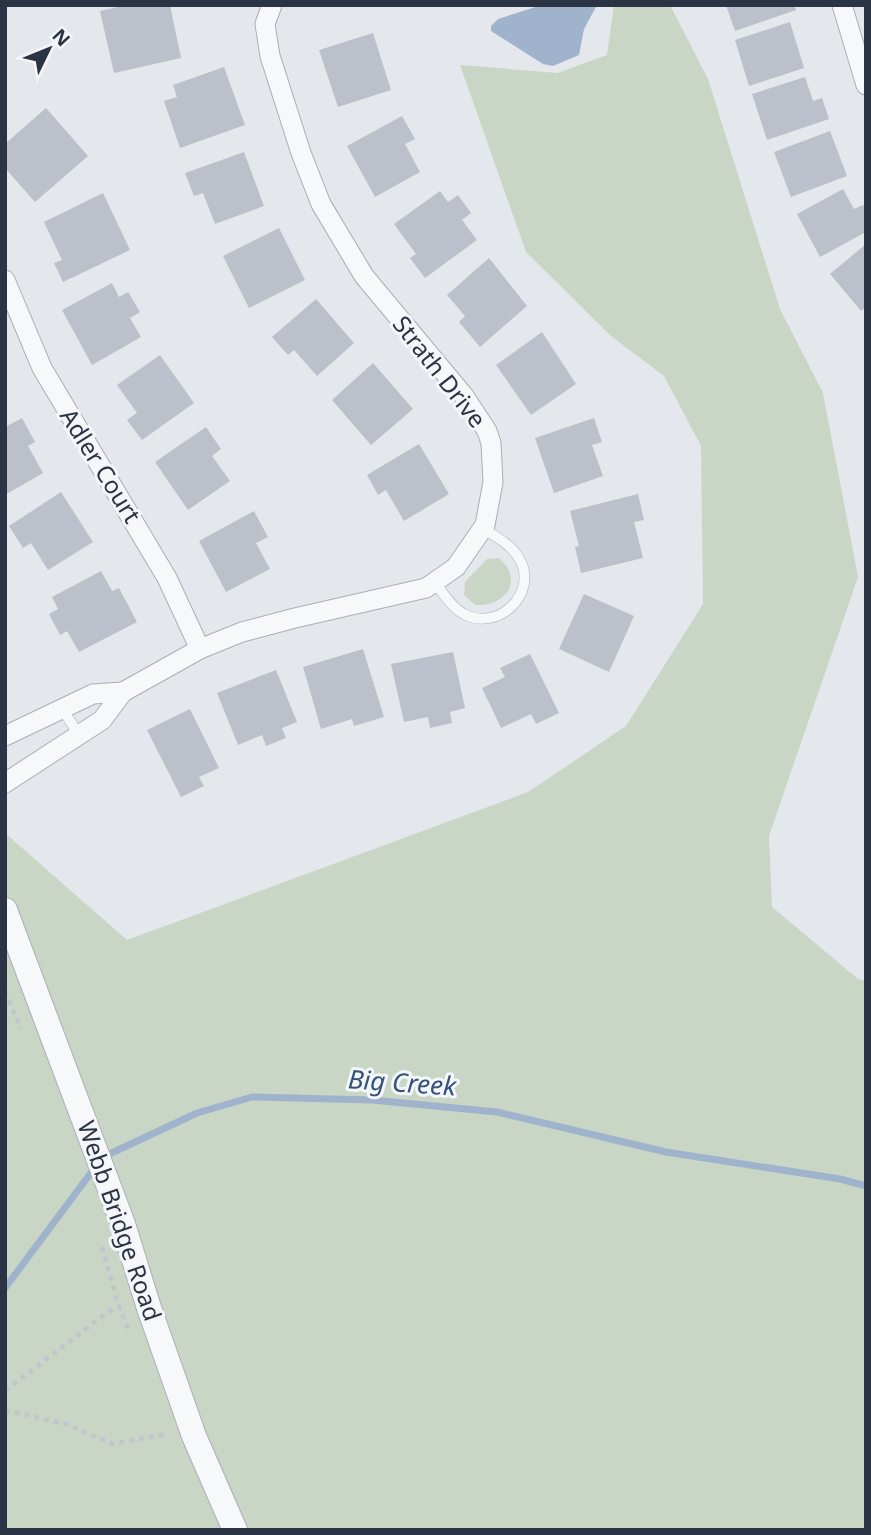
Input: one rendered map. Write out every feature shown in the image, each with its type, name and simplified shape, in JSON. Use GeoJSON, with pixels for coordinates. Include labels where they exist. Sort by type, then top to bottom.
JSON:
{"type":"FeatureCollection","features":[{"type":"Feature","properties":{"kind":"street","name":"Strath Drive"},"geometry":{"type":"LineString","coordinates":[[5,736],[93,694],[123,692],[200,649],[242,632],[402,596],[435,583],[456,567],[483,529],[491,509],[494,482],[491,443],[487,430],[464,396],[363,276],[321,204],[300,153],[270,55],[265,24],[272,5]]}},
{"type":"Feature","properties":{"kind":"street"},"geometry":{"type":"LineString","coordinates":[[842,5],[866,85]]}},
{"type":"Feature","properties":{"kind":"street","name":"Adler Court"},"geometry":{"type":"LineString","coordinates":[[5,280],[42,368],[167,578],[200,649]]}},
{"type":"Feature","properties":{"kind":"street","name":"Strath Drive"},"geometry":{"type":"LineString","coordinates":[[5,783],[110,713],[123,692]]}},
{"type":"Feature","properties":{"kind":"street","name":"Webb Bridge Road"},"geometry":{"type":"LineString","coordinates":[[5,910],[123,1224],[194,1436],[235,1530]]}},
{"type":"Feature","properties":{"kind":"lane"},"geometry":{"type":"LineString","coordinates":[[435,583],[462,614],[475,619],[488,620],[509,610],[522,591],[521,561],[508,544],[483,529]]}},
{"type":"Feature","properties":{"kind":"lane"},"geometry":{"type":"LineString","coordinates":[[64,710],[79,735]]}},
{"type":"Feature","properties":{"kind":"path"},"geometry":{"type":"LineString","coordinates":[[101,1241],[119,1307],[130,1332]]}},
{"type":"Feature","properties":{"kind":"path"},"geometry":{"type":"LineString","coordinates":[[5,1391],[108,1312],[119,1307]]}},
{"type":"Feature","properties":{"kind":"path"},"geometry":{"type":"LineString","coordinates":[[5,1410],[66,1424],[113,1444],[171,1434],[166,1421]]}},
{"type":"Feature","properties":{"kind":"green space"},"geometry":{"type":"Polygon","coordinates":[[[614,5],[670,5],[708,79],[780,309],[823,393],[858,577],[769,836],[772,907],[858,979],[866,981],[866,1530],[5,1530],[5,833],[127,940],[528,792],[626,726],[703,604],[701,446],[664,376],[611,336],[526,252],[460,65],[557,73],[607,55],[614,5]]]}},
{"type":"Feature","properties":{"kind":"green space"},"geometry":{"type":"Polygon","coordinates":[[[499,558],[510,575],[511,584],[508,591],[495,602],[475,605],[464,595],[465,582],[487,559],[499,558]]]}},
{"type":"Feature","properties":{"kind":"water"},"geometry":{"type":"Polygon","coordinates":[[[542,5],[597,5],[584,29],[579,55],[553,66],[543,64],[491,31],[491,26],[498,19],[542,5]]]}},
{"type":"Feature","properties":{"kind":"building"},"geometry":{"type":"Polygon","coordinates":[[[127,5],[170,5],[181,58],[114,73],[100,11],[127,5]]]}},
{"type":"Feature","properties":{"kind":"building"},"geometry":{"type":"Polygon","coordinates":[[[726,5],[794,5],[796,10],[735,31],[726,5]]]}},
{"type":"Feature","properties":{"kind":"building"},"geometry":{"type":"Polygon","coordinates":[[[790,22],[804,68],[749,86],[735,40],[790,22]]]}},
{"type":"Feature","properties":{"kind":"building"},"geometry":{"type":"Polygon","coordinates":[[[373,33],[391,90],[338,107],[319,50],[373,33]]]}},
{"type":"Feature","properties":{"kind":"building"},"geometry":{"type":"Polygon","coordinates":[[[224,67],[245,125],[180,148],[164,101],[177,97],[173,85],[224,67]]]}},
{"type":"Feature","properties":{"kind":"building"},"geometry":{"type":"Polygon","coordinates":[[[805,77],[813,101],[822,98],[829,119],[767,140],[752,94],[805,77]]]}},
{"type":"Feature","properties":{"kind":"building"},"geometry":{"type":"Polygon","coordinates":[[[46,108],[88,156],[35,202],[5,168],[5,144],[46,108]]]}},
{"type":"Feature","properties":{"kind":"building"},"geometry":{"type":"Polygon","coordinates":[[[402,116],[415,139],[405,144],[420,172],[375,197],[347,146],[402,116]]]}},
{"type":"Feature","properties":{"kind":"building"},"geometry":{"type":"Polygon","coordinates":[[[830,131],[847,176],[791,197],[774,152],[830,131]]]}},
{"type":"Feature","properties":{"kind":"building"},"geometry":{"type":"Polygon","coordinates":[[[244,152],[264,206],[215,224],[203,193],[194,196],[185,173],[244,152]]]}},
{"type":"Feature","properties":{"kind":"building"},"geometry":{"type":"Polygon","coordinates":[[[843,189],[854,209],[863,205],[866,210],[866,232],[820,257],[797,214],[843,189]]]}},
{"type":"Feature","properties":{"kind":"building"},"geometry":{"type":"Polygon","coordinates":[[[440,191],[448,202],[458,195],[471,213],[462,220],[477,240],[425,278],[410,258],[416,254],[394,224],[440,191]]]}},
{"type":"Feature","properties":{"kind":"building"},"geometry":{"type":"Polygon","coordinates":[[[103,193],[130,250],[63,282],[54,263],[62,260],[44,222],[103,193]]]}},
{"type":"Feature","properties":{"kind":"building"},"geometry":{"type":"Polygon","coordinates":[[[279,228],[305,280],[249,308],[223,256],[279,228]]]}},
{"type":"Feature","properties":{"kind":"building"},"geometry":{"type":"Polygon","coordinates":[[[866,244],[866,307],[861,311],[830,274],[866,244]]]}},
{"type":"Feature","properties":{"kind":"building"},"geometry":{"type":"Polygon","coordinates":[[[489,258],[527,306],[480,347],[459,322],[465,316],[447,295],[489,258]]]}},
{"type":"Feature","properties":{"kind":"building"},"geometry":{"type":"Polygon","coordinates":[[[112,283],[119,297],[128,292],[140,312],[130,318],[141,337],[92,365],[62,310],[112,283]]]}},
{"type":"Feature","properties":{"kind":"building"},"geometry":{"type":"Polygon","coordinates":[[[316,299],[354,343],[317,376],[294,350],[288,355],[272,337],[316,299]]]}},
{"type":"Feature","properties":{"kind":"building"},"geometry":{"type":"Polygon","coordinates":[[[542,332],[576,384],[531,415],[496,365],[542,332]]]}},
{"type":"Feature","properties":{"kind":"building"},"geometry":{"type":"Polygon","coordinates":[[[160,355],[194,403],[142,440],[127,420],[137,413],[117,385],[160,355]]]}},
{"type":"Feature","properties":{"kind":"building"},"geometry":{"type":"Polygon","coordinates":[[[373,363],[413,409],[371,445],[332,400],[373,363]]]}},
{"type":"Feature","properties":{"kind":"building"},"geometry":{"type":"Polygon","coordinates":[[[22,418],[35,442],[28,446],[43,473],[5,495],[5,427],[22,418]]]}},
{"type":"Feature","properties":{"kind":"building"},"geometry":{"type":"Polygon","coordinates":[[[594,418],[602,442],[592,445],[603,476],[554,493],[535,438],[594,418]]]}},
{"type":"Feature","properties":{"kind":"building"},"geometry":{"type":"Polygon","coordinates":[[[206,427],[221,449],[212,456],[230,481],[188,510],[155,462],[206,427]]]}},
{"type":"Feature","properties":{"kind":"building"},"geometry":{"type":"Polygon","coordinates":[[[419,444],[449,494],[404,521],[386,490],[378,495],[367,475],[419,444]]]}},
{"type":"Feature","properties":{"kind":"building"},"geometry":{"type":"Polygon","coordinates":[[[61,492],[93,542],[48,570],[31,543],[23,548],[9,526],[61,492]]]}},
{"type":"Feature","properties":{"kind":"building"},"geometry":{"type":"Polygon","coordinates":[[[638,494],[644,520],[634,522],[643,558],[581,573],[575,547],[579,546],[570,511],[638,494]]]}},
{"type":"Feature","properties":{"kind":"building"},"geometry":{"type":"Polygon","coordinates":[[[254,511],[268,537],[256,543],[270,569],[226,592],[199,541],[254,511]]]}},
{"type":"Feature","properties":{"kind":"building"},"geometry":{"type":"Polygon","coordinates":[[[101,571],[112,591],[119,588],[137,622],[79,652],[67,631],[60,635],[49,614],[58,609],[52,597],[101,571]]]}},
{"type":"Feature","properties":{"kind":"building"},"geometry":{"type":"Polygon","coordinates":[[[584,594],[634,616],[609,672],[559,649],[584,594]]]}},
{"type":"Feature","properties":{"kind":"building"},"geometry":{"type":"Polygon","coordinates":[[[363,649],[384,717],[354,726],[352,719],[321,729],[303,667],[363,649]]]}},
{"type":"Feature","properties":{"kind":"building"},"geometry":{"type":"Polygon","coordinates":[[[453,652],[465,708],[450,712],[452,723],[430,728],[428,717],[404,722],[391,664],[453,652]]]}},
{"type":"Feature","properties":{"kind":"building"},"geometry":{"type":"Polygon","coordinates":[[[530,654],[559,713],[536,724],[531,714],[501,728],[482,688],[505,677],[500,668],[530,654]]]}},
{"type":"Feature","properties":{"kind":"building"},"geometry":{"type":"Polygon","coordinates":[[[276,670],[297,722],[282,728],[286,738],[266,746],[262,735],[238,745],[217,693],[276,670]]]}},
{"type":"Feature","properties":{"kind":"building"},"geometry":{"type":"Polygon","coordinates":[[[190,709],[219,768],[199,777],[204,786],[181,797],[147,730],[190,709]]]}},
{"type":"Feature","properties":{"kind":"waterway","name":"Big Creek"},"geometry":{"type":"LineString","coordinates":[[103,1157],[197,1113],[252,1097],[372,1100],[497,1112],[666,1152],[840,1179],[866,1186]]}},
{"type":"Feature","properties":{"kind":"waterway","name":"Big Creek"},"geometry":{"type":"LineString","coordinates":[[5,1288],[96,1166]]}}]}
